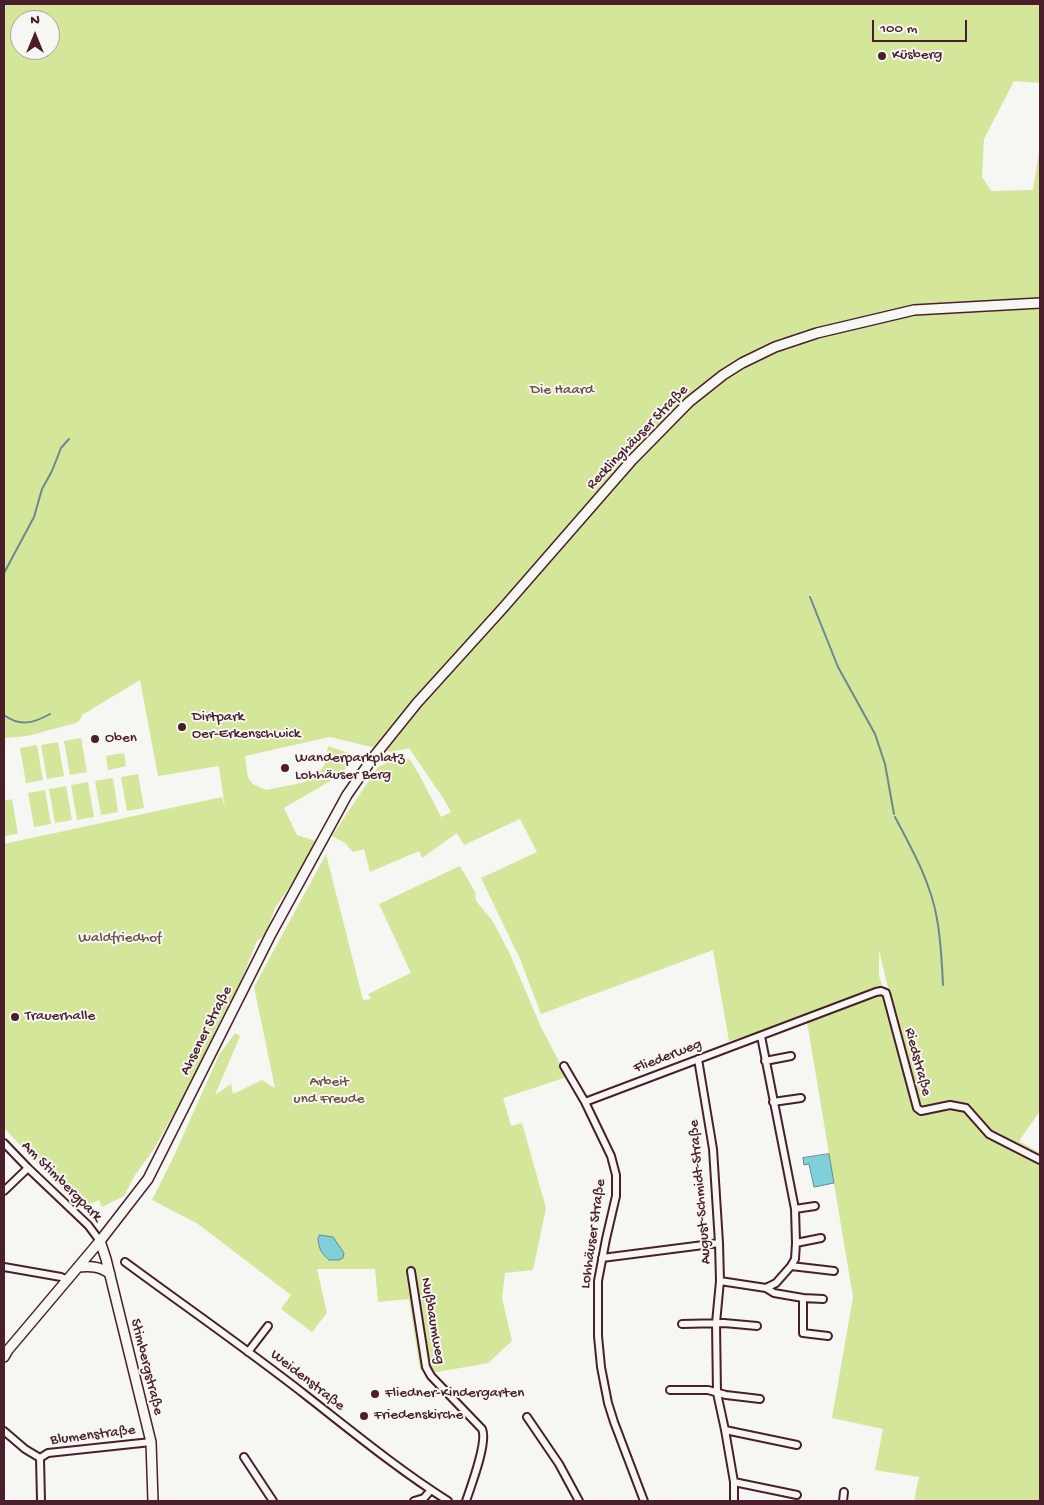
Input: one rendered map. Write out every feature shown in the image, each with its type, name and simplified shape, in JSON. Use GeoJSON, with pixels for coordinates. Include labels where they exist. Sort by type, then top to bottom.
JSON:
{"type":"FeatureCollection","features":[{"type":"Feature","properties":{"kind":"main road","name":"Recklinghäuser Straße"},"geometry":{"type":"LineString","coordinates":[[417,703],[497,615],[632,460],[689,402],[723,375],[742,363],[775,347],[798,339],[914,310],[1040,303]]}},
{"type":"Feature","properties":{"kind":"main road","name":"Ahsener Straße"},"geometry":{"type":"LineString","coordinates":[[4,1357],[148,1179],[271,934],[347,795],[372,759],[417,703]]}},
{"type":"Feature","properties":{"kind":"main road","name":"Stimbergstraße"},"geometry":{"type":"LineString","coordinates":[[100,1240],[151,1442],[152,1501]]}},
{"type":"Feature","properties":{"kind":"main road"},"geometry":{"type":"LineString","coordinates":[[78,1267],[92,1266],[110,1274]]}},
{"type":"Feature","properties":{"kind":"street","name":"Fliederweg"},"geometry":{"type":"LineString","coordinates":[[585,1102],[876,992],[886,993],[888,1000]]}},
{"type":"Feature","properties":{"kind":"street","name":"Riedstraße"},"geometry":{"type":"LineString","coordinates":[[888,1000],[916,1108],[921,1110],[950,1105],[966,1108],[989,1134],[1040,1160]]}},
{"type":"Feature","properties":{"kind":"street"},"geometry":{"type":"LineString","coordinates":[[761,1036],[794,1209],[796,1243],[795,1259],[791,1266],[776,1283],[766,1288]]}},
{"type":"Feature","properties":{"kind":"street"},"geometry":{"type":"LineString","coordinates":[[765,1060],[791,1056]]}},
{"type":"Feature","properties":{"kind":"street","name":"August-Schmidt-Straße"},"geometry":{"type":"LineString","coordinates":[[698,1058],[712,1149],[719,1243],[720,1281],[716,1323],[717,1393],[734,1482],[734,1501]]}},
{"type":"Feature","properties":{"kind":"street","name":"Lohhäuser Straße"},"geometry":{"type":"LineString","coordinates":[[564,1066],[585,1102],[611,1156],[616,1175],[616,1196],[598,1281],[598,1336],[603,1378],[614,1422],[644,1501]]}},
{"type":"Feature","properties":{"kind":"street"},"geometry":{"type":"LineString","coordinates":[[773,1102],[801,1098]]}},
{"type":"Feature","properties":{"kind":"street","name":"Am Stimbergpark"},"geometry":{"type":"LineString","coordinates":[[4,1143],[88,1225],[100,1240]]}},
{"type":"Feature","properties":{"kind":"street"},"geometry":{"type":"LineString","coordinates":[[4,1191],[28,1168]]}},
{"type":"Feature","properties":{"kind":"street"},"geometry":{"type":"LineString","coordinates":[[794,1209],[815,1206]]}},
{"type":"Feature","properties":{"kind":"street"},"geometry":{"type":"LineString","coordinates":[[796,1243],[821,1238]]}},
{"type":"Feature","properties":{"kind":"street"},"geometry":{"type":"LineString","coordinates":[[602,1258],[719,1243]]}},
{"type":"Feature","properties":{"kind":"street","name":"Weidenstraße"},"geometry":{"type":"LineString","coordinates":[[125,1262],[308,1397],[362,1440],[448,1501]]}},
{"type":"Feature","properties":{"kind":"street"},"geometry":{"type":"LineString","coordinates":[[791,1266],[834,1271]]}},
{"type":"Feature","properties":{"kind":"street"},"geometry":{"type":"LineString","coordinates":[[4,1267],[61,1277],[67,1280]]}},
{"type":"Feature","properties":{"kind":"street","name":"Nußbaumweg"},"geometry":{"type":"LineString","coordinates":[[411,1271],[426,1367],[431,1376],[484,1433],[481,1451],[466,1501]]}},
{"type":"Feature","properties":{"kind":"street"},"geometry":{"type":"LineString","coordinates":[[720,1281],[766,1288],[774,1293],[823,1299]]}},
{"type":"Feature","properties":{"kind":"street"},"geometry":{"type":"LineString","coordinates":[[803,1298],[803,1333],[828,1336]]}},
{"type":"Feature","properties":{"kind":"street"},"geometry":{"type":"LineString","coordinates":[[682,1324],[716,1323],[756,1326]]}},
{"type":"Feature","properties":{"kind":"street","name":"Weidenstraße"},"geometry":{"type":"LineString","coordinates":[[248,1352],[268,1326]]}},
{"type":"Feature","properties":{"kind":"street"},"geometry":{"type":"LineString","coordinates":[[670,1390],[708,1390],[760,1399]]}},
{"type":"Feature","properties":{"kind":"street"},"geometry":{"type":"LineString","coordinates":[[527,1417],[559,1464],[579,1501]]}},
{"type":"Feature","properties":{"kind":"street"},"geometry":{"type":"LineString","coordinates":[[725,1430],[797,1445]]}},
{"type":"Feature","properties":{"kind":"street"},"geometry":{"type":"LineString","coordinates":[[4,1431],[25,1449],[40,1458],[41,1501]]}},
{"type":"Feature","properties":{"kind":"street","name":"Blumenstraße"},"geometry":{"type":"LineString","coordinates":[[40,1458],[48,1453],[151,1442]]}},
{"type":"Feature","properties":{"kind":"street"},"geometry":{"type":"LineString","coordinates":[[244,1457],[273,1501]]}},
{"type":"Feature","properties":{"kind":"street"},"geometry":{"type":"LineString","coordinates":[[734,1482],[797,1495]]}},
{"type":"Feature","properties":{"kind":"street"},"geometry":{"type":"LineString","coordinates":[[414,1501],[424,1498],[431,1490]]}},
{"type":"Feature","properties":{"kind":"street"},"geometry":{"type":"LineString","coordinates":[[843,1501],[844,1492]]}},
{"type":"Feature","properties":{"kind":"green space","name":"Die Haard"},"geometry":{"type":"Polygon","coordinates":[[[4,4],[1040,4],[1040,83],[1014,81],[984,139],[982,177],[991,191],[1033,190],[1040,145],[1040,1111],[1019,1141],[1040,1153],[1040,1501],[914,1501],[919,1477],[875,1470],[883,1429],[832,1418],[853,1297],[807,1022],[875,994],[885,998],[914,1113],[917,1110],[879,950],[879,976],[883,988],[783,1025],[729,1041],[713,950],[541,1014],[520,959],[481,878],[537,852],[520,819],[464,845],[457,833],[422,858],[419,851],[370,872],[364,849],[353,852],[345,843],[332,836],[378,767],[402,756],[410,760],[419,774],[441,817],[451,812],[409,748],[392,752],[330,737],[245,756],[248,778],[253,784],[266,790],[306,782],[306,777],[317,773],[323,767],[328,746],[353,755],[342,774],[284,808],[297,835],[316,841],[297,876],[275,908],[266,934],[257,941],[237,991],[221,1019],[188,1091],[154,1149],[135,1175],[124,1196],[102,1207],[99,1200],[80,1208],[4,1128],[4,844],[222,797],[225,808],[219,766],[158,776],[140,680],[82,715],[76,723],[27,736],[4,738],[4,4]]]}},
{"type":"Feature","properties":{"kind":"green space"},"geometry":{"type":"Polygon","coordinates":[[[81,738],[87,772],[70,775],[64,741],[81,738]]]}},
{"type":"Feature","properties":{"kind":"green space"},"geometry":{"type":"Polygon","coordinates":[[[58,742],[64,776],[47,779],[41,745],[58,742]]]}},
{"type":"Feature","properties":{"kind":"green space"},"geometry":{"type":"Polygon","coordinates":[[[37,745],[43,780],[26,783],[20,748],[37,745]]]}},
{"type":"Feature","properties":{"kind":"green space"},"geometry":{"type":"Polygon","coordinates":[[[124,753],[126,766],[108,770],[106,756],[124,753]]]}},
{"type":"Feature","properties":{"kind":"green space"},"geometry":{"type":"Polygon","coordinates":[[[138,774],[144,808],[127,811],[121,777],[138,774]]]}},
{"type":"Feature","properties":{"kind":"green space"},"geometry":{"type":"Polygon","coordinates":[[[113,778],[118,812],[101,815],[95,781],[113,778]]]}},
{"type":"Feature","properties":{"kind":"green space"},"geometry":{"type":"Polygon","coordinates":[[[88,782],[94,817],[77,820],[71,785],[88,782]]]}},
{"type":"Feature","properties":{"kind":"green space"},"geometry":{"type":"Polygon","coordinates":[[[66,786],[72,820],[55,823],[49,789],[66,786]]]}},
{"type":"Feature","properties":{"kind":"green space"},"geometry":{"type":"Polygon","coordinates":[[[45,790],[51,824],[34,827],[28,793],[45,790]]]}},
{"type":"Feature","properties":{"kind":"green space"},"geometry":{"type":"Polygon","coordinates":[[[12,799],[18,834],[4,836],[4,801],[12,799]]]}},
{"type":"Feature","properties":{"kind":"green space","name":"Arbeit und Freude"},"geometry":{"type":"Polygon","coordinates":[[[326,854],[363,1000],[371,999],[368,994],[411,973],[379,904],[460,866],[475,892],[476,901],[492,920],[510,954],[540,1025],[567,1077],[503,1098],[511,1126],[522,1123],[546,1208],[533,1270],[505,1273],[502,1298],[512,1341],[488,1363],[432,1373],[428,1369],[420,1370],[409,1299],[378,1302],[375,1269],[317,1269],[327,1313],[312,1332],[281,1309],[291,1295],[198,1224],[152,1200],[219,1055],[235,1033],[240,1036],[215,1095],[231,1084],[233,1094],[262,1080],[275,1088],[254,987],[326,854]]]}},
{"type":"Feature","properties":{"kind":"water"},"geometry":{"type":"Polygon","coordinates":[[[829,1154],[834,1183],[814,1187],[809,1164],[804,1165],[803,1158],[829,1154]]]}},
{"type":"Feature","properties":{"kind":"water"},"geometry":{"type":"Polygon","coordinates":[[[320,1235],[333,1237],[344,1253],[343,1258],[329,1260],[326,1257],[319,1246],[318,1239],[320,1235]]]}},
{"type":"Feature","properties":{"kind":"waterway"},"geometry":{"type":"LineString","coordinates":[[4,573],[34,517],[42,489],[52,471],[61,448],[69,439]]}},
{"type":"Feature","properties":{"kind":"waterway"},"geometry":{"type":"LineString","coordinates":[[810,597],[838,667],[875,734],[885,764],[894,814]]}},
{"type":"Feature","properties":{"kind":"waterway"},"geometry":{"type":"LineString","coordinates":[[4,715],[16,721],[27,722],[38,720],[50,714]]}},
{"type":"Feature","properties":{"kind":"waterway"},"geometry":{"type":"LineString","coordinates":[[895,817],[920,866],[930,892],[937,919],[943,985]]}},
{"type":"Feature","properties":{"kind":"place","name":"Küsberg"},"geometry":{"type":"Point","coordinates":[882,56]}},
{"type":"Feature","properties":{"kind":"place","name":"Dirtpark Oer-Erkenschwick"},"geometry":{"type":"Point","coordinates":[182,727]}},
{"type":"Feature","properties":{"kind":"place","name":"Oben"},"geometry":{"type":"Point","coordinates":[95,739]}},
{"type":"Feature","properties":{"kind":"place","name":"Wanderparkplatz Lohhäuser Berg"},"geometry":{"type":"Point","coordinates":[285,768]}},
{"type":"Feature","properties":{"kind":"place","name":"Trauerhalle"},"geometry":{"type":"Point","coordinates":[15,1017]}},
{"type":"Feature","properties":{"kind":"place","name":"Fliedner-Kindergarten"},"geometry":{"type":"Point","coordinates":[375,1394]}},
{"type":"Feature","properties":{"kind":"place","name":"Friedenskirche"},"geometry":{"type":"Point","coordinates":[364,1416]}},
{"type":"Feature","properties":{"kind":"park label","name":"Waldfriedhof"},"geometry":{"type":"Point","coordinates":[120,939]}}]}
